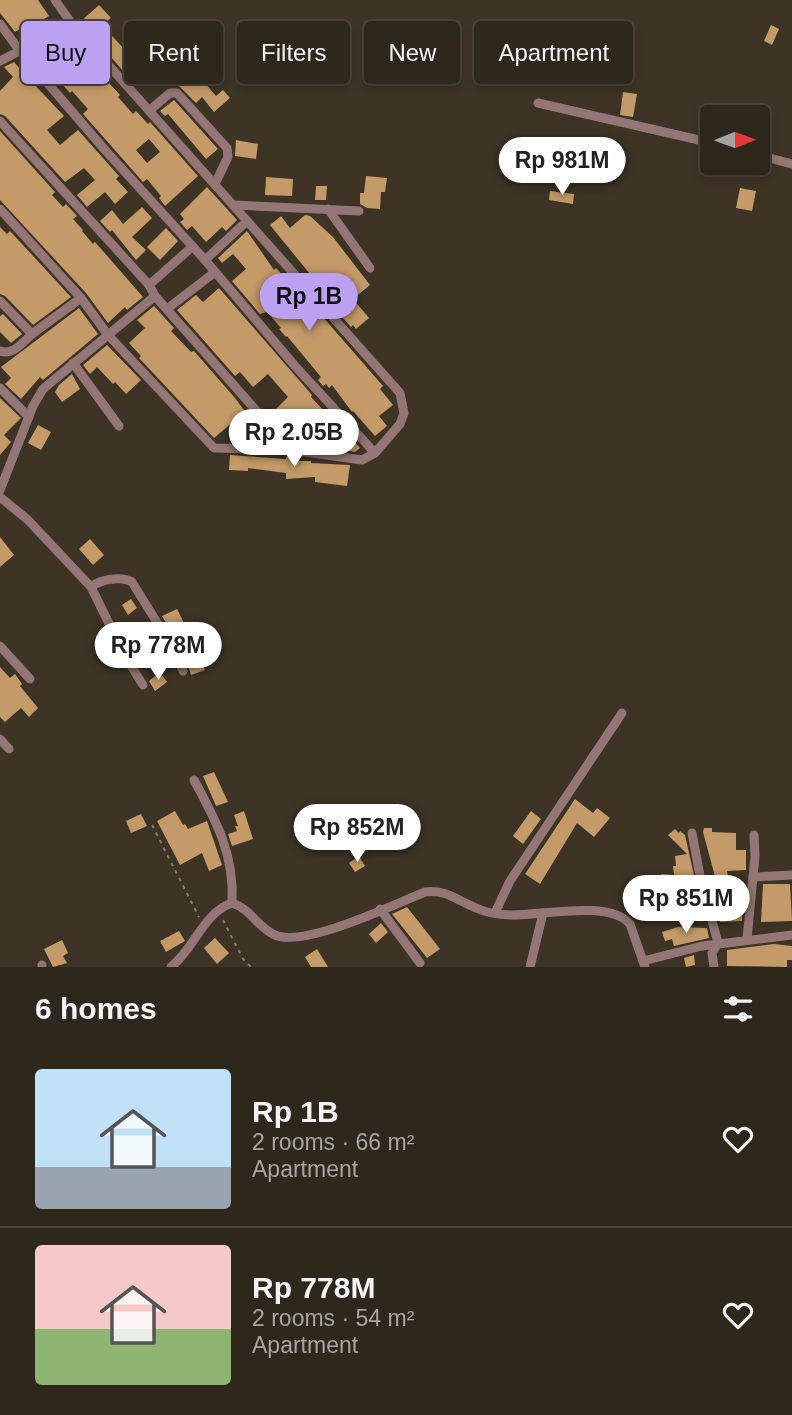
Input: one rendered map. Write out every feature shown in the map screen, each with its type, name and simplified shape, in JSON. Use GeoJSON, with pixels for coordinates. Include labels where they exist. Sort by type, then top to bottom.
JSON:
{"type":"FeatureCollection","features":[{"type":"Feature","properties":{"kind":"street"},"geometry":{"type":"LineString","coordinates":[[55,0],[70,21]]}},
{"type":"Feature","properties":{"kind":"street"},"geometry":{"type":"LineString","coordinates":[[0,24],[104,150],[375,453]]}},
{"type":"Feature","properties":{"kind":"street"},"geometry":{"type":"LineString","coordinates":[[0,61],[20,51]]}},
{"type":"Feature","properties":{"kind":"street"},"geometry":{"type":"LineString","coordinates":[[0,209],[80,298],[108,335],[214,448],[291,450],[362,460],[375,453],[400,424],[404,413],[400,393],[110,66]]}},
{"type":"Feature","properties":{"kind":"street"},"geometry":{"type":"LineString","coordinates":[[150,110],[170,93],[177,93],[224,145],[228,157],[215,184]]}},
{"type":"Feature","properties":{"kind":"street"},"geometry":{"type":"LineString","coordinates":[[538,103],[700,140]]}},
{"type":"Feature","properties":{"kind":"street"},"geometry":{"type":"LineString","coordinates":[[0,121],[149,285],[155,296],[291,450]]}},
{"type":"Feature","properties":{"kind":"street"},"geometry":{"type":"LineString","coordinates":[[770,158],[792,164]]}},
{"type":"Feature","properties":{"kind":"street"},"geometry":{"type":"LineString","coordinates":[[233,205],[359,211]]}},
{"type":"Feature","properties":{"kind":"street"},"geometry":{"type":"LineString","coordinates":[[327,209],[370,268]]}},
{"type":"Feature","properties":{"kind":"street"},"geometry":{"type":"LineString","coordinates":[[205,261],[247,221]]}},
{"type":"Feature","properties":{"kind":"street"},"geometry":{"type":"LineString","coordinates":[[149,285],[192,247]]}},
{"type":"Feature","properties":{"kind":"street"},"geometry":{"type":"LineString","coordinates":[[167,309],[215,272]]}},
{"type":"Feature","properties":{"kind":"street"},"geometry":{"type":"LineString","coordinates":[[0,490],[3,473],[43,389],[155,296]]}},
{"type":"Feature","properties":{"kind":"street"},"geometry":{"type":"LineString","coordinates":[[0,351],[12,351],[80,298]]}},
{"type":"Feature","properties":{"kind":"street"},"geometry":{"type":"LineString","coordinates":[[0,301],[32,334]]}},
{"type":"Feature","properties":{"kind":"street"},"geometry":{"type":"LineString","coordinates":[[72,363],[119,426]]}},
{"type":"Feature","properties":{"kind":"street"},"geometry":{"type":"LineString","coordinates":[[0,388],[29,417]]}},
{"type":"Feature","properties":{"kind":"street"},"geometry":{"type":"LineString","coordinates":[[0,497],[28,520],[91,587],[125,656],[143,685]]}},
{"type":"Feature","properties":{"kind":"street"},"geometry":{"type":"LineString","coordinates":[[91,587],[102,581],[129,580],[174,650],[183,671]]}},
{"type":"Feature","properties":{"kind":"street"},"geometry":{"type":"LineString","coordinates":[[0,646],[30,679]]}},
{"type":"Feature","properties":{"kind":"street"},"geometry":{"type":"LineString","coordinates":[[495,913],[510,881],[622,713]]}},
{"type":"Feature","properties":{"kind":"street"},"geometry":{"type":"LineString","coordinates":[[0,739],[9,749]]}},
{"type":"Feature","properties":{"kind":"street"},"geometry":{"type":"LineString","coordinates":[[194,780],[216,820],[228,851],[233,885],[232,903]]}},
{"type":"Feature","properties":{"kind":"street"},"geometry":{"type":"LineString","coordinates":[[692,833],[700,876],[718,943],[712,953],[714,967]]}},
{"type":"Feature","properties":{"kind":"street"},"geometry":{"type":"LineString","coordinates":[[747,939],[754,877],[754,835]]}},
{"type":"Feature","properties":{"kind":"street"},"geometry":{"type":"LineString","coordinates":[[754,877],[792,875]]}},
{"type":"Feature","properties":{"kind":"street"},"geometry":{"type":"LineString","coordinates":[[171,967],[218,910],[232,903],[246,909],[277,936],[287,937],[326,931],[425,891],[436,890],[475,908],[495,913],[613,913],[630,923],[648,964],[718,943],[792,935]]}},
{"type":"Feature","properties":{"kind":"street"},"geometry":{"type":"LineString","coordinates":[[380,909],[420,963]]}},
{"type":"Feature","properties":{"kind":"street"},"geometry":{"type":"LineString","coordinates":[[530,967],[543,913]]}},
{"type":"Feature","properties":{"kind":"path"},"geometry":{"type":"LineString","coordinates":[[152,825],[174,872],[205,927]]}},
{"type":"Feature","properties":{"kind":"path"},"geometry":{"type":"LineString","coordinates":[[218,910],[232,939],[251,967]]}},
{"type":"Feature","properties":{"kind":"building"},"geometry":{"type":"Polygon","coordinates":[[[0,0],[38,0],[49,16],[41,21],[21,21],[21,28],[15,32],[0,13],[0,0]]]}},
{"type":"Feature","properties":{"kind":"building"},"geometry":{"type":"Polygon","coordinates":[[[99,5],[111,18],[107,21],[81,21],[99,5]]]}},
{"type":"Feature","properties":{"kind":"building"},"geometry":{"type":"Polygon","coordinates":[[[771,25],[779,29],[772,45],[764,41],[771,25]]]}},
{"type":"Feature","properties":{"kind":"building"},"geometry":{"type":"Polygon","coordinates":[[[110,34],[124,49],[124,72],[110,56],[110,34]]]}},
{"type":"Feature","properties":{"kind":"building"},"geometry":{"type":"Polygon","coordinates":[[[14,62],[21,70],[21,84],[34,84],[64,116],[47,130],[60,145],[78,130],[119,176],[116,179],[128,192],[115,204],[105,192],[87,207],[77,195],[95,180],[84,168],[65,182],[5,116],[0,114],[0,91],[13,77],[4,67],[14,62]]]}},
{"type":"Feature","properties":{"kind":"building"},"geometry":{"type":"Polygon","coordinates":[[[62,84],[110,84],[133,114],[136,111],[148,124],[150,122],[198,176],[165,206],[159,198],[161,196],[147,179],[143,182],[83,114],[88,109],[72,91],[70,93],[62,84]],[[149,139],[136,150],[147,163],[160,152],[149,139]]]}},
{"type":"Feature","properties":{"kind":"building"},"geometry":{"type":"Polygon","coordinates":[[[178,84],[206,84],[216,96],[223,90],[230,98],[214,112],[202,97],[196,103],[178,84]]]}},
{"type":"Feature","properties":{"kind":"building"},"geometry":{"type":"Polygon","coordinates":[[[623,92],[637,94],[633,117],[620,115],[623,92]]]}},
{"type":"Feature","properties":{"kind":"building"},"geometry":{"type":"Polygon","coordinates":[[[174,100],[218,149],[206,159],[168,114],[165,116],[160,111],[174,100]]]}},
{"type":"Feature","properties":{"kind":"building"},"geometry":{"type":"Polygon","coordinates":[[[0,131],[55,192],[52,195],[63,207],[66,204],[77,216],[73,219],[93,244],[95,242],[143,297],[127,310],[125,307],[108,323],[86,293],[0,200],[0,131]]]}},
{"type":"Feature","properties":{"kind":"building"},"geometry":{"type":"Polygon","coordinates":[[[236,140],[258,144],[256,159],[235,156],[236,140]]]}},
{"type":"Feature","properties":{"kind":"building"},"geometry":{"type":"Polygon","coordinates":[[[366,176],[387,178],[385,192],[381,192],[380,209],[367,208],[360,204],[360,193],[364,193],[366,176]]]}},
{"type":"Feature","properties":{"kind":"building"},"geometry":{"type":"Polygon","coordinates":[[[266,177],[293,179],[292,196],[265,195],[266,177]]]}},
{"type":"Feature","properties":{"kind":"building"},"geometry":{"type":"Polygon","coordinates":[[[316,186],[327,186],[326,200],[315,200],[316,186]]]}},
{"type":"Feature","properties":{"kind":"building"},"geometry":{"type":"Polygon","coordinates":[[[207,187],[237,220],[226,231],[222,227],[206,242],[192,226],[187,230],[180,222],[184,219],[180,214],[207,187]]]}},
{"type":"Feature","properties":{"kind":"building"},"geometry":{"type":"Polygon","coordinates":[[[740,188],[756,191],[752,211],[736,208],[740,188]]]}},
{"type":"Feature","properties":{"kind":"building"},"geometry":{"type":"Polygon","coordinates":[[[550,191],[574,194],[573,204],[549,200],[550,191]]]}},
{"type":"Feature","properties":{"kind":"building"},"geometry":{"type":"Polygon","coordinates":[[[142,207],[152,218],[132,237],[146,250],[136,260],[112,230],[110,232],[100,221],[112,210],[123,224],[142,207]]]}},
{"type":"Feature","properties":{"kind":"building"},"geometry":{"type":"Polygon","coordinates":[[[305,215],[310,216],[333,237],[370,285],[353,299],[369,318],[356,329],[353,325],[351,327],[310,281],[314,279],[270,225],[281,216],[290,228],[305,215]]]}},
{"type":"Feature","properties":{"kind":"building"},"geometry":{"type":"Polygon","coordinates":[[[0,227],[7,234],[10,231],[71,297],[33,325],[0,294],[0,227]]]}},
{"type":"Feature","properties":{"kind":"building"},"geometry":{"type":"Polygon","coordinates":[[[166,228],[178,241],[160,260],[147,247],[166,228]]]}},
{"type":"Feature","properties":{"kind":"building"},"geometry":{"type":"Polygon","coordinates":[[[247,231],[274,270],[276,268],[287,280],[289,278],[383,386],[380,389],[393,405],[379,416],[387,426],[375,436],[352,412],[332,385],[329,388],[326,384],[323,386],[318,380],[321,377],[267,312],[260,314],[232,281],[246,269],[233,254],[222,263],[218,258],[247,231]]]}},
{"type":"Feature","properties":{"kind":"building"},"geometry":{"type":"Polygon","coordinates":[[[219,288],[311,397],[360,448],[355,452],[342,450],[325,432],[311,446],[306,445],[296,434],[292,438],[270,415],[288,397],[268,374],[253,387],[240,372],[235,376],[177,310],[196,295],[203,302],[219,288]]]}},
{"type":"Feature","properties":{"kind":"building"},"geometry":{"type":"Polygon","coordinates":[[[154,306],[174,328],[171,331],[191,352],[194,351],[256,426],[258,424],[269,435],[261,442],[257,442],[248,431],[241,436],[232,426],[233,422],[214,438],[139,358],[141,356],[129,343],[145,328],[137,320],[154,306]]]}},
{"type":"Feature","properties":{"kind":"building"},"geometry":{"type":"Polygon","coordinates":[[[79,308],[98,334],[43,380],[40,377],[21,399],[5,384],[11,378],[1,367],[79,308]]]}},
{"type":"Feature","properties":{"kind":"building"},"geometry":{"type":"Polygon","coordinates":[[[3,314],[22,334],[11,343],[0,332],[0,316],[3,314]]]}},
{"type":"Feature","properties":{"kind":"building"},"geometry":{"type":"Polygon","coordinates":[[[107,345],[141,380],[126,394],[97,367],[90,374],[83,365],[107,345]]]}},
{"type":"Feature","properties":{"kind":"building"},"geometry":{"type":"Polygon","coordinates":[[[72,374],[80,389],[62,402],[55,392],[72,374]]]}},
{"type":"Feature","properties":{"kind":"building"},"geometry":{"type":"Polygon","coordinates":[[[0,398],[21,418],[4,435],[11,442],[0,455],[0,398]]]}},
{"type":"Feature","properties":{"kind":"building"},"geometry":{"type":"Polygon","coordinates":[[[38,425],[51,432],[41,450],[28,443],[38,425]]]}},
{"type":"Feature","properties":{"kind":"building"},"geometry":{"type":"Polygon","coordinates":[[[230,455],[286,459],[290,457],[298,458],[295,461],[350,465],[347,486],[315,482],[315,477],[286,479],[286,473],[248,468],[248,471],[229,470],[230,455]]]}},
{"type":"Feature","properties":{"kind":"building"},"geometry":{"type":"Polygon","coordinates":[[[0,537],[14,555],[0,567],[0,537]]]}},
{"type":"Feature","properties":{"kind":"building"},"geometry":{"type":"Polygon","coordinates":[[[90,539],[104,555],[93,565],[79,549],[90,539]]]}},
{"type":"Feature","properties":{"kind":"building"},"geometry":{"type":"Polygon","coordinates":[[[131,599],[137,608],[128,615],[122,605],[131,599]]]}},
{"type":"Feature","properties":{"kind":"building"},"geometry":{"type":"Polygon","coordinates":[[[177,609],[184,623],[170,630],[162,616],[177,609]]]}},
{"type":"Feature","properties":{"kind":"building"},"geometry":{"type":"Polygon","coordinates":[[[160,640],[166,651],[157,659],[149,649],[160,640]]]}},
{"type":"Feature","properties":{"kind":"building"},"geometry":{"type":"Polygon","coordinates":[[[142,644],[149,653],[136,661],[131,652],[142,644]]]}},
{"type":"Feature","properties":{"kind":"building"},"geometry":{"type":"Polygon","coordinates":[[[199,654],[205,670],[191,675],[186,659],[199,654]]]}},
{"type":"Feature","properties":{"kind":"building"},"geometry":{"type":"Polygon","coordinates":[[[0,667],[10,678],[15,674],[22,684],[20,686],[38,708],[29,717],[21,708],[5,722],[0,717],[0,667]]]}},
{"type":"Feature","properties":{"kind":"building"},"geometry":{"type":"Polygon","coordinates":[[[160,672],[167,682],[155,691],[149,681],[160,672]]]}},
{"type":"Feature","properties":{"kind":"building"},"geometry":{"type":"Polygon","coordinates":[[[214,772],[228,802],[216,806],[203,776],[214,772]]]}},
{"type":"Feature","properties":{"kind":"building"},"geometry":{"type":"Polygon","coordinates":[[[575,799],[593,813],[597,808],[610,818],[594,837],[577,823],[540,884],[525,874],[575,799]]]}},
{"type":"Feature","properties":{"kind":"building"},"geometry":{"type":"Polygon","coordinates":[[[175,811],[188,829],[207,821],[222,865],[209,871],[202,853],[180,865],[157,821],[175,811]]]}},
{"type":"Feature","properties":{"kind":"building"},"geometry":{"type":"Polygon","coordinates":[[[244,811],[253,839],[232,846],[228,834],[237,831],[234,815],[244,811]]]}},
{"type":"Feature","properties":{"kind":"building"},"geometry":{"type":"Polygon","coordinates":[[[531,811],[541,819],[523,844],[513,836],[531,811]]]}},
{"type":"Feature","properties":{"kind":"building"},"geometry":{"type":"Polygon","coordinates":[[[141,814],[147,826],[131,833],[126,821],[141,814]]]}},
{"type":"Feature","properties":{"kind":"building"},"geometry":{"type":"Polygon","coordinates":[[[704,828],[712,828],[712,832],[736,833],[736,850],[746,850],[746,870],[727,871],[734,902],[743,902],[742,921],[720,922],[713,897],[720,895],[704,828]]]}},
{"type":"Feature","properties":{"kind":"building"},"geometry":{"type":"Polygon","coordinates":[[[675,829],[685,835],[702,911],[683,914],[682,897],[679,898],[678,895],[654,905],[651,897],[662,893],[661,874],[674,875],[675,856],[687,854],[668,835],[675,829]]]}},
{"type":"Feature","properties":{"kind":"building"},"geometry":{"type":"Polygon","coordinates":[[[359,856],[365,866],[355,872],[349,863],[359,856]]]}},
{"type":"Feature","properties":{"kind":"building"},"geometry":{"type":"Polygon","coordinates":[[[763,884],[790,884],[792,921],[761,922],[763,884]]]}},
{"type":"Feature","properties":{"kind":"building"},"geometry":{"type":"Polygon","coordinates":[[[407,907],[440,949],[427,958],[392,914],[407,907]]]}},
{"type":"Feature","properties":{"kind":"building"},"geometry":{"type":"Polygon","coordinates":[[[381,923],[388,932],[376,943],[369,934],[381,923]]]}},
{"type":"Feature","properties":{"kind":"building"},"geometry":{"type":"Polygon","coordinates":[[[678,927],[707,928],[709,938],[674,946],[672,939],[665,941],[662,932],[678,927]]]}},
{"type":"Feature","properties":{"kind":"building"},"geometry":{"type":"Polygon","coordinates":[[[179,931],[185,941],[166,952],[160,941],[179,931]]]}},
{"type":"Feature","properties":{"kind":"building"},"geometry":{"type":"Polygon","coordinates":[[[215,938],[229,953],[217,964],[204,948],[215,938]]]}},
{"type":"Feature","properties":{"kind":"building"},"geometry":{"type":"Polygon","coordinates":[[[62,940],[68,953],[63,956],[67,963],[53,967],[44,949],[62,940]]]}},
{"type":"Feature","properties":{"kind":"building"},"geometry":{"type":"Polygon","coordinates":[[[774,944],[792,946],[792,960],[787,960],[787,967],[727,966],[727,950],[774,944]]]}},
{"type":"Feature","properties":{"kind":"building"},"geometry":{"type":"Polygon","coordinates":[[[317,949],[328,967],[311,967],[305,957],[317,949]]]}},
{"type":"Feature","properties":{"kind":"building"},"geometry":{"type":"Polygon","coordinates":[[[694,955],[695,965],[686,967],[684,958],[694,955]]]}}]}
